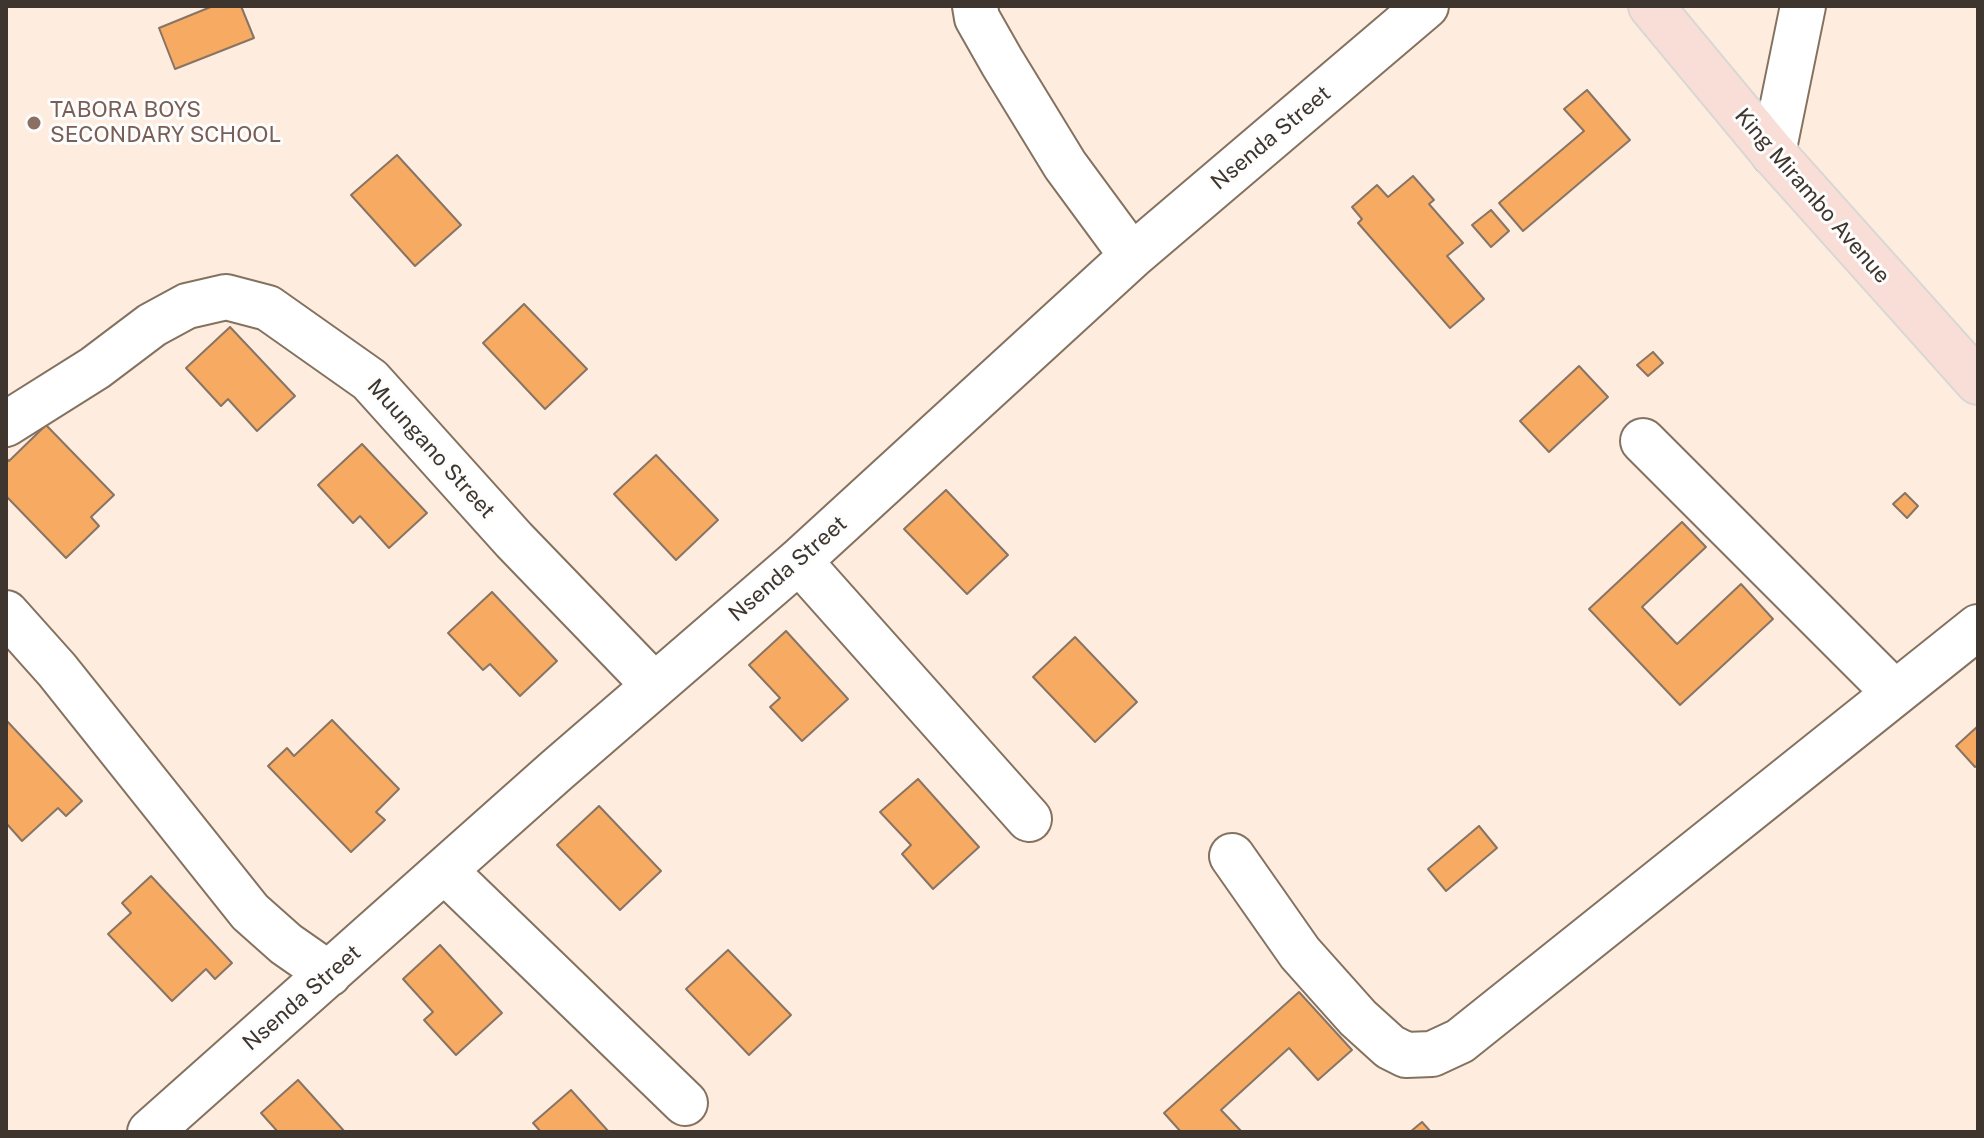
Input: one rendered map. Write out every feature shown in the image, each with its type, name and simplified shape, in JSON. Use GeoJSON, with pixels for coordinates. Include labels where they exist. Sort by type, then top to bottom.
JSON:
{"type":"FeatureCollection","features":[{"type":"Feature","properties":{"kind":"main road","name":"King Mirambo Avenue"},"geometry":{"type":"LineString","coordinates":[[1651,6],[1773,153],[1978,382]]}},
{"type":"Feature","properties":{"kind":"street"},"geometry":{"type":"LineString","coordinates":[[975,6],[977,18],[1065,165],[1132,256]]}},
{"type":"Feature","properties":{"kind":"street","name":"Nsenda Street"},"geometry":{"type":"LineString","coordinates":[[150,1132],[654,685],[799,561],[1132,256],[1426,6]]}},
{"type":"Feature","properties":{"kind":"street"},"geometry":{"type":"LineString","coordinates":[[1773,153],[1803,6]]}},
{"type":"Feature","properties":{"kind":"street","name":"Muungano Street"},"geometry":{"type":"LineString","coordinates":[[6,424],[84,376],[152,325],[187,306],[226,297],[268,308],[370,380],[514,540],[654,685]]}},
{"type":"Feature","properties":{"kind":"street"},"geometry":{"type":"LineString","coordinates":[[1643,441],[1894,692]]}},
{"type":"Feature","properties":{"kind":"street"},"geometry":{"type":"LineString","coordinates":[[799,561],[1029,819]]}},
{"type":"Feature","properties":{"kind":"street"},"geometry":{"type":"LineString","coordinates":[[6,613],[57,670],[250,912],[286,944],[329,974]]}},
{"type":"Feature","properties":{"kind":"street"},"geometry":{"type":"LineString","coordinates":[[1232,856],[1300,953],[1358,1018],[1390,1047],[1406,1055],[1432,1054],[1460,1041],[1978,627]]}},
{"type":"Feature","properties":{"kind":"street"},"geometry":{"type":"LineString","coordinates":[[445,871],[685,1103]]}},
{"type":"Feature","properties":{"kind":"building"},"geometry":{"type":"Polygon","coordinates":[[[213,6],[241,6],[254,38],[175,69],[159,28],[213,6]]]}},
{"type":"Feature","properties":{"kind":"building"},"geometry":{"type":"Polygon","coordinates":[[[1587,90],[1630,140],[1523,231],[1499,203],[1584,131],[1564,109],[1587,90]]]}},
{"type":"Feature","properties":{"kind":"building"},"geometry":{"type":"Polygon","coordinates":[[[397,155],[461,225],[415,266],[351,195],[397,155]]]}},
{"type":"Feature","properties":{"kind":"building"},"geometry":{"type":"Polygon","coordinates":[[[1413,176],[1434,200],[1429,204],[1463,243],[1447,256],[1484,299],[1450,328],[1358,223],[1362,219],[1352,207],[1377,185],[1388,197],[1413,176]]]}},
{"type":"Feature","properties":{"kind":"building"},"geometry":{"type":"Polygon","coordinates":[[[1491,210],[1509,231],[1491,247],[1472,225],[1491,210]]]}},
{"type":"Feature","properties":{"kind":"building"},"geometry":{"type":"Polygon","coordinates":[[[524,304],[587,369],[545,409],[483,343],[524,304]]]}},
{"type":"Feature","properties":{"kind":"building"},"geometry":{"type":"Polygon","coordinates":[[[230,327],[295,396],[257,431],[228,399],[221,406],[186,368],[230,327]]]}},
{"type":"Feature","properties":{"kind":"building"},"geometry":{"type":"Polygon","coordinates":[[[1653,352],[1663,363],[1648,376],[1637,365],[1653,352]]]}},
{"type":"Feature","properties":{"kind":"building"},"geometry":{"type":"Polygon","coordinates":[[[1579,366],[1608,397],[1549,452],[1520,421],[1579,366]]]}},
{"type":"Feature","properties":{"kind":"building"},"geometry":{"type":"Polygon","coordinates":[[[46,425],[114,495],[91,517],[99,526],[66,558],[6,496],[6,458],[9,461],[46,425]]]}},
{"type":"Feature","properties":{"kind":"building"},"geometry":{"type":"Polygon","coordinates":[[[362,444],[427,513],[389,548],[360,516],[353,523],[318,485],[362,444]]]}},
{"type":"Feature","properties":{"kind":"building"},"geometry":{"type":"Polygon","coordinates":[[[656,455],[718,520],[676,560],[614,494],[656,455]]]}},
{"type":"Feature","properties":{"kind":"building"},"geometry":{"type":"Polygon","coordinates":[[[946,490],[1008,555],[967,594],[904,529],[946,490]]]}},
{"type":"Feature","properties":{"kind":"building"},"geometry":{"type":"Polygon","coordinates":[[[1905,493],[1918,506],[1907,518],[1893,504],[1905,493]]]}},
{"type":"Feature","properties":{"kind":"building"},"geometry":{"type":"Polygon","coordinates":[[[1682,522],[1706,547],[1642,607],[1677,644],[1741,584],[1773,619],[1680,705],[1589,609],[1682,522]]]}},
{"type":"Feature","properties":{"kind":"building"},"geometry":{"type":"Polygon","coordinates":[[[492,592],[557,661],[520,696],[490,664],[483,670],[448,633],[492,592]]]}},
{"type":"Feature","properties":{"kind":"building"},"geometry":{"type":"Polygon","coordinates":[[[786,631],[848,699],[802,741],[770,707],[780,698],[749,665],[786,631]]]}},
{"type":"Feature","properties":{"kind":"building"},"geometry":{"type":"Polygon","coordinates":[[[1075,637],[1137,702],[1095,742],[1033,677],[1075,637]]]}},
{"type":"Feature","properties":{"kind":"building"},"geometry":{"type":"Polygon","coordinates":[[[6,720],[82,801],[66,816],[58,808],[22,841],[6,823],[6,720]]]}},
{"type":"Feature","properties":{"kind":"building"},"geometry":{"type":"Polygon","coordinates":[[[332,720],[399,789],[376,812],[385,820],[351,852],[268,766],[287,748],[294,756],[332,720]]]}},
{"type":"Feature","properties":{"kind":"building"},"geometry":{"type":"Polygon","coordinates":[[[1978,726],[1978,765],[1975,767],[1956,746],[1978,726]]]}},
{"type":"Feature","properties":{"kind":"building"},"geometry":{"type":"Polygon","coordinates":[[[918,779],[979,847],[933,889],[902,854],[911,845],[880,812],[918,779]]]}},
{"type":"Feature","properties":{"kind":"building"},"geometry":{"type":"Polygon","coordinates":[[[599,806],[661,871],[620,910],[557,845],[599,806]]]}},
{"type":"Feature","properties":{"kind":"building"},"geometry":{"type":"Polygon","coordinates":[[[1479,826],[1497,848],[1446,891],[1428,869],[1479,826]]]}},
{"type":"Feature","properties":{"kind":"building"},"geometry":{"type":"Polygon","coordinates":[[[151,876],[232,963],[215,979],[206,969],[172,1001],[108,934],[131,913],[122,903],[151,876]]]}},
{"type":"Feature","properties":{"kind":"building"},"geometry":{"type":"Polygon","coordinates":[[[440,945],[502,1013],[456,1055],[424,1020],[433,1012],[403,979],[440,945]]]}},
{"type":"Feature","properties":{"kind":"building"},"geometry":{"type":"Polygon","coordinates":[[[728,950],[791,1015],[749,1055],[686,989],[728,950]]]}},
{"type":"Feature","properties":{"kind":"building"},"geometry":{"type":"Polygon","coordinates":[[[1299,992],[1352,1050],[1318,1080],[1289,1048],[1221,1110],[1242,1132],[1181,1132],[1164,1113],[1299,992]]]}},
{"type":"Feature","properties":{"kind":"building"},"geometry":{"type":"Polygon","coordinates":[[[298,1080],[345,1132],[278,1132],[261,1113],[298,1080]]]}},
{"type":"Feature","properties":{"kind":"building"},"geometry":{"type":"Polygon","coordinates":[[[571,1090],[609,1132],[541,1132],[533,1123],[571,1090]]]}},
{"type":"Feature","properties":{"kind":"building"},"geometry":{"type":"Polygon","coordinates":[[[1422,1122],[1431,1132],[1410,1132],[1422,1122]]]}},
{"type":"Feature","properties":{"kind":"place","name":"TABORA BOYS SECONDARY SCHOOL"},"geometry":{"type":"Point","coordinates":[34,123]}}]}
